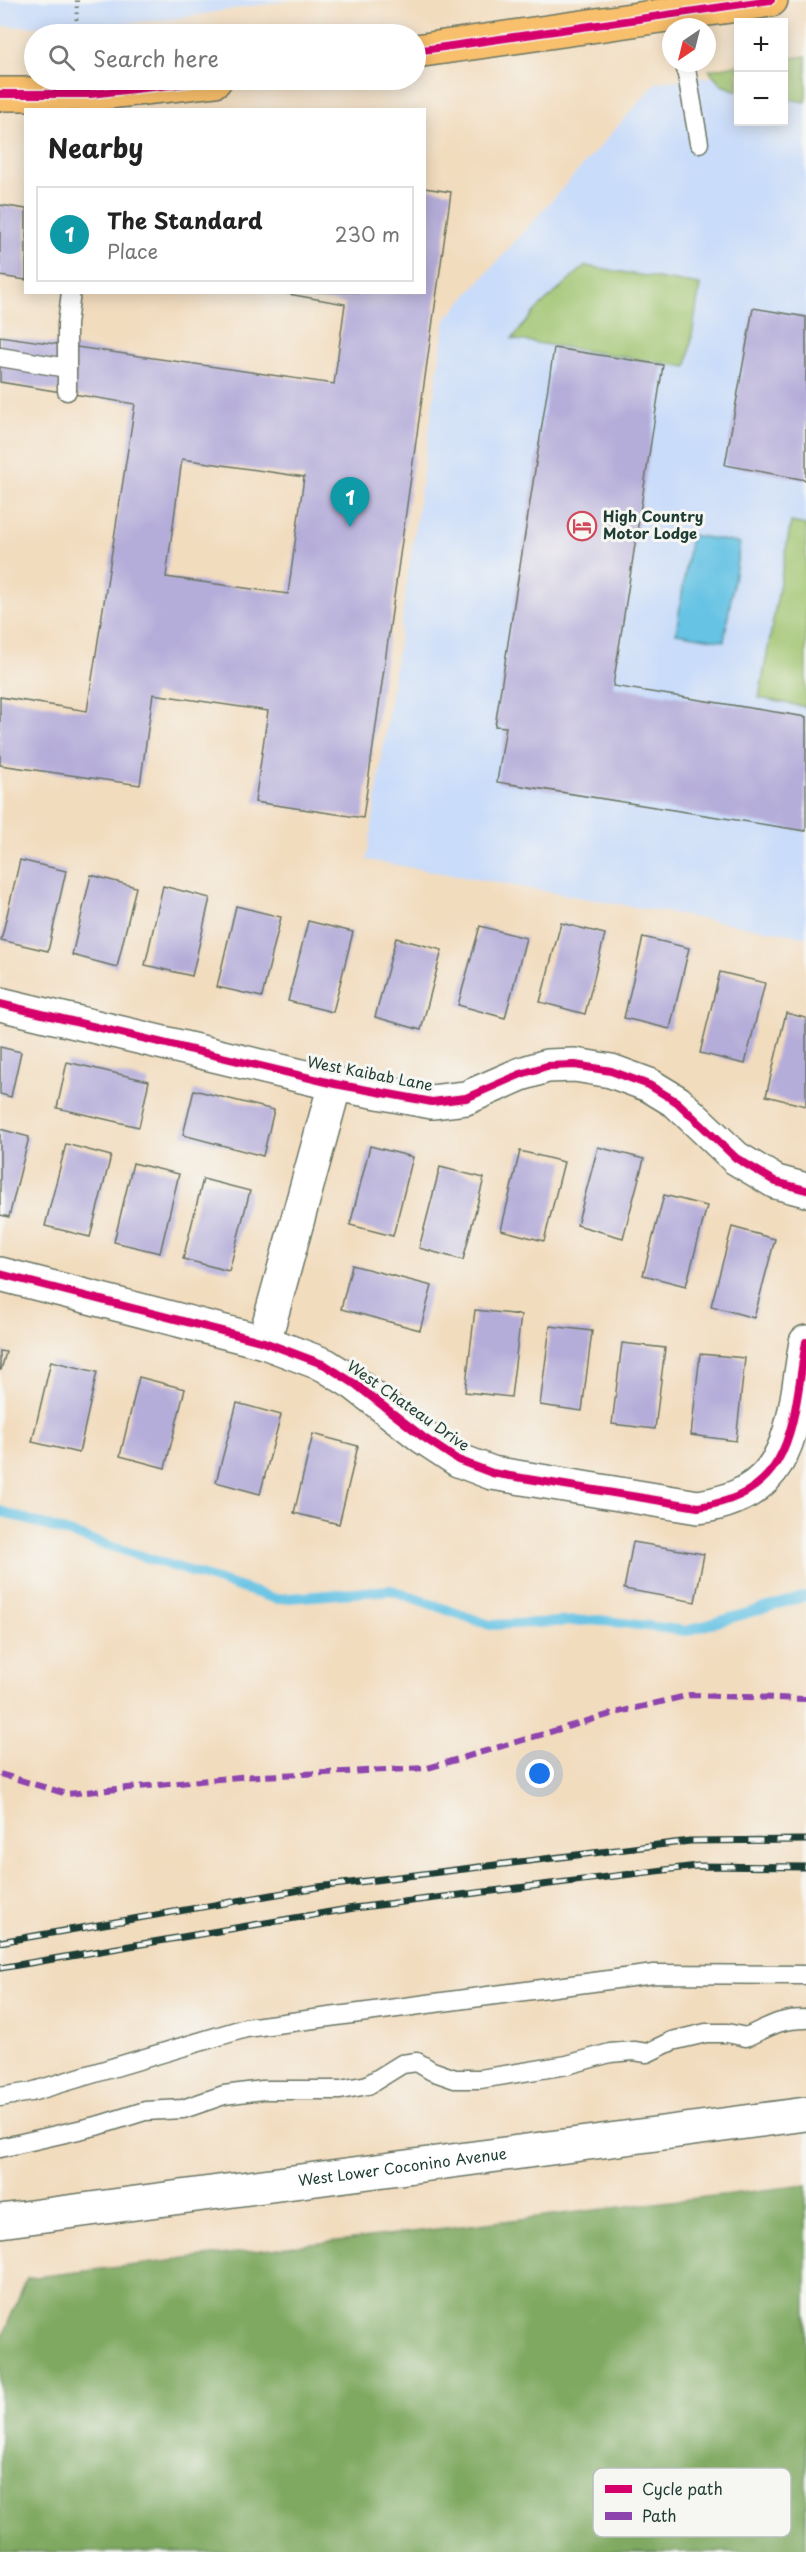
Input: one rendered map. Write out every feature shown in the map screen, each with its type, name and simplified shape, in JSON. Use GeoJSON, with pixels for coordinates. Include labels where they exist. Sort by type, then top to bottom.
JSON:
{"type":"FeatureCollection","features":[{"type":"Feature","properties":{"kind":"main road"},"geometry":{"type":"LineString","coordinates":[[691,18],[771,0]]}},
{"type":"Feature","properties":{"kind":"main road"},"geometry":{"type":"LineString","coordinates":[[426,50],[662,23]]}},
{"type":"Feature","properties":{"kind":"main road"},"geometry":{"type":"LineString","coordinates":[[0,94],[90,102],[158,90]]}},
{"type":"Feature","properties":{"kind":"street","name":"West Kaibab Lane"},"geometry":{"type":"LineString","coordinates":[[0,1004],[336,1084],[432,1101],[466,1098],[521,1074],[547,1066],[575,1065],[611,1071],[649,1085],[677,1102],[736,1158],[776,1182],[806,1190]]}},
{"type":"Feature","properties":{"kind":"street"},"geometry":{"type":"LineString","coordinates":[[264,1342],[336,1084]]}},
{"type":"Feature","properties":{"kind":"street","name":"West Chateau Drive"},"geometry":{"type":"LineString","coordinates":[[0,1274],[264,1342],[325,1365],[355,1384],[423,1437],[458,1460],[492,1473],[673,1505],[698,1507],[720,1504],[743,1496],[763,1481],[789,1440],[806,1342]]}},
{"type":"Feature","properties":{"kind":"street","name":"West Lower Coconino Avenue"},"geometry":{"type":"LineString","coordinates":[[0,2221],[806,2114]]}},
{"type":"Feature","properties":{"kind":"lane"},"geometry":{"type":"LineString","coordinates":[[687,72],[699,143]]}},
{"type":"Feature","properties":{"kind":"lane"},"geometry":{"type":"LineString","coordinates":[[67,391],[67,324],[71,294]]}},
{"type":"Feature","properties":{"kind":"lane"},"geometry":{"type":"LineString","coordinates":[[0,357],[67,368]]}},
{"type":"Feature","properties":{"kind":"lane"},"geometry":{"type":"LineString","coordinates":[[0,2097],[31,2092],[246,2028],[654,1974],[806,1975]]}},
{"type":"Feature","properties":{"kind":"lane"},"geometry":{"type":"LineString","coordinates":[[0,2148],[80,2130],[145,2111],[183,2109],[224,2095],[262,2090],[340,2090],[368,2085],[402,2064],[417,2062],[432,2071],[455,2079],[480,2079],[567,2065],[610,2053],[634,2051],[647,2053],[672,2042],[706,2033],[728,2033],[746,2037],[764,2026],[790,2019],[806,2019]]}},
{"type":"Feature","properties":{"kind":"path"},"geometry":{"type":"LineString","coordinates":[[76,24],[77,0]]}},
{"type":"Feature","properties":{"kind":"shaded area"},"geometry":{"type":"Polygon","coordinates":[[[0,0],[290,0],[166,20],[118,24],[0,26],[0,0]]]}},
{"type":"Feature","properties":{"kind":"shaded area"},"geometry":{"type":"Polygon","coordinates":[[[806,64],[806,937],[367,860],[445,320],[657,82],[734,74],[734,126],[788,126],[788,67],[806,64]]]}},
{"type":"Feature","properties":{"kind":"green space"},"geometry":{"type":"Polygon","coordinates":[[[806,56],[806,102],[788,99],[788,58],[806,56]]]}},
{"type":"Feature","properties":{"kind":"green space"},"geometry":{"type":"Polygon","coordinates":[[[734,66],[734,90],[722,85],[711,72],[716,72],[716,69],[734,66]]]}},
{"type":"Feature","properties":{"kind":"green space"},"geometry":{"type":"Polygon","coordinates":[[[585,266],[700,285],[687,367],[512,339],[536,310],[585,266]]]}},
{"type":"Feature","properties":{"kind":"green space"},"geometry":{"type":"Polygon","coordinates":[[[791,522],[806,525],[806,707],[759,698],[791,522]]]}},
{"type":"Feature","properties":{"kind":"green space"},"geometry":{"type":"Polygon","coordinates":[[[806,2185],[806,2552],[0,2552],[0,2342],[27,2278],[806,2185]]]}},
{"type":"Feature","properties":{"kind":"water"},"geometry":{"type":"Polygon","coordinates":[[[691,535],[740,543],[724,641],[676,633],[691,535]]]}},
{"type":"Feature","properties":{"kind":"building"},"geometry":{"type":"Polygon","coordinates":[[[426,188],[451,192],[363,818],[255,802],[268,711],[153,694],[140,785],[0,765],[0,697],[87,711],[135,404],[0,382],[0,336],[334,384],[345,304],[288,294],[426,294],[426,188]],[[182,459],[166,577],[288,594],[304,477],[182,459]]]}},
{"type":"Feature","properties":{"kind":"building"},"geometry":{"type":"Polygon","coordinates":[[[0,205],[24,209],[24,280],[0,276],[0,205]]]}},
{"type":"Feature","properties":{"kind":"building"},"geometry":{"type":"Polygon","coordinates":[[[753,308],[806,317],[806,480],[725,465],[753,308]]]}},
{"type":"Feature","properties":{"kind":"building","name":"High Country Motor Lodge"},"geometry":{"type":"Polygon","coordinates":[[[554,348],[663,365],[613,686],[806,717],[806,831],[497,782],[506,727],[495,726],[554,348]]]}},
{"type":"Feature","properties":{"kind":"building"},"geometry":{"type":"Polygon","coordinates":[[[20,860],[66,871],[48,951],[1,940],[20,860]]]}},
{"type":"Feature","properties":{"kind":"building"},"geometry":{"type":"Polygon","coordinates":[[[91,875],[136,887],[117,967],[72,955],[91,875]]]}},
{"type":"Feature","properties":{"kind":"building"},"geometry":{"type":"Polygon","coordinates":[[[163,886],[210,898],[192,976],[145,965],[163,886]]]}},
{"type":"Feature","properties":{"kind":"building"},"geometry":{"type":"Polygon","coordinates":[[[236,906],[281,917],[262,997],[217,987],[236,906]]]}},
{"type":"Feature","properties":{"kind":"building"},"geometry":{"type":"Polygon","coordinates":[[[308,921],[353,932],[333,1012],[288,1001],[308,921]]]}},
{"type":"Feature","properties":{"kind":"building"},"geometry":{"type":"Polygon","coordinates":[[[561,923],[605,934],[585,1014],[540,1002],[561,923]]]}},
{"type":"Feature","properties":{"kind":"building"},"geometry":{"type":"Polygon","coordinates":[[[480,926],[526,938],[505,1018],[458,1005],[480,926]]]}},
{"type":"Feature","properties":{"kind":"building"},"geometry":{"type":"Polygon","coordinates":[[[643,937],[689,948],[670,1029],[624,1018],[643,937]]]}},
{"type":"Feature","properties":{"kind":"building"},"geometry":{"type":"Polygon","coordinates":[[[396,938],[442,950],[421,1030],[375,1017],[396,938]]]}},
{"type":"Feature","properties":{"kind":"building"},"geometry":{"type":"Polygon","coordinates":[[[720,972],[765,983],[745,1064],[700,1053],[720,972]]]}},
{"type":"Feature","properties":{"kind":"building"},"geometry":{"type":"Polygon","coordinates":[[[786,1013],[806,1018],[806,1106],[766,1096],[786,1013]]]}},
{"type":"Feature","properties":{"kind":"building"},"geometry":{"type":"Polygon","coordinates":[[[0,1047],[21,1052],[11,1097],[0,1094],[0,1047]]]}},
{"type":"Feature","properties":{"kind":"building"},"geometry":{"type":"Polygon","coordinates":[[[67,1062],[149,1081],[139,1127],[57,1108],[67,1062]]]}},
{"type":"Feature","properties":{"kind":"building"},"geometry":{"type":"Polygon","coordinates":[[[194,1090],[274,1110],[263,1156],[183,1135],[194,1090]]]}},
{"type":"Feature","properties":{"kind":"building"},"geometry":{"type":"Polygon","coordinates":[[[0,1129],[29,1137],[9,1217],[0,1215],[0,1129]]]}},
{"type":"Feature","properties":{"kind":"building"},"geometry":{"type":"Polygon","coordinates":[[[66,1144],[111,1156],[90,1237],[45,1226],[66,1144]]]}},
{"type":"Feature","properties":{"kind":"building"},"geometry":{"type":"Polygon","coordinates":[[[370,1146],[413,1157],[393,1236],[350,1225],[370,1146]]]}},
{"type":"Feature","properties":{"kind":"building"},"geometry":{"type":"Polygon","coordinates":[[[598,1147],[644,1159],[623,1238],[577,1225],[598,1147]]]}},
{"type":"Feature","properties":{"kind":"building"},"geometry":{"type":"Polygon","coordinates":[[[520,1151],[564,1162],[544,1241],[501,1230],[520,1151]]]}},
{"type":"Feature","properties":{"kind":"building"},"geometry":{"type":"Polygon","coordinates":[[[133,1163],[179,1174],[160,1253],[114,1242],[133,1163]]]}},
{"type":"Feature","properties":{"kind":"building"},"geometry":{"type":"Polygon","coordinates":[[[440,1167],[484,1178],[463,1260],[419,1248],[440,1167]]]}},
{"type":"Feature","properties":{"kind":"building"},"geometry":{"type":"Polygon","coordinates":[[[203,1179],[250,1191],[229,1271],[183,1259],[203,1179]]]}},
{"type":"Feature","properties":{"kind":"building"},"geometry":{"type":"Polygon","coordinates":[[[664,1195],[707,1206],[686,1286],[643,1275],[664,1195]]]}},
{"type":"Feature","properties":{"kind":"building"},"geometry":{"type":"Polygon","coordinates":[[[732,1227],[775,1239],[754,1318],[711,1306],[732,1227]]]}},
{"type":"Feature","properties":{"kind":"building"},"geometry":{"type":"Polygon","coordinates":[[[352,1265],[432,1286],[420,1330],[341,1309],[352,1265]]]}},
{"type":"Feature","properties":{"kind":"building"},"geometry":{"type":"Polygon","coordinates":[[[475,1310],[521,1315],[511,1397],[465,1392],[475,1310]]]}},
{"type":"Feature","properties":{"kind":"building"},"geometry":{"type":"Polygon","coordinates":[[[550,1326],[592,1331],[582,1411],[540,1405],[550,1326]]]}},
{"type":"Feature","properties":{"kind":"building"},"geometry":{"type":"Polygon","coordinates":[[[622,1343],[665,1348],[655,1429],[612,1424],[622,1343]]]}},
{"type":"Feature","properties":{"kind":"building"},"geometry":{"type":"Polygon","coordinates":[[[0,1351],[6,1352],[1,1370],[0,1370],[0,1351]]]}},
{"type":"Feature","properties":{"kind":"building"},"geometry":{"type":"Polygon","coordinates":[[[700,1354],[745,1358],[736,1441],[691,1435],[700,1354]]]}},
{"type":"Feature","properties":{"kind":"building"},"geometry":{"type":"Polygon","coordinates":[[[51,1361],[97,1372],[79,1453],[32,1442],[51,1361]]]}},
{"type":"Feature","properties":{"kind":"building"},"geometry":{"type":"Polygon","coordinates":[[[139,1377],[185,1389],[165,1468],[120,1456],[139,1377]]]}},
{"type":"Feature","properties":{"kind":"building"},"geometry":{"type":"Polygon","coordinates":[[[237,1403],[281,1415],[260,1494],[216,1482],[237,1403]]]}},
{"type":"Feature","properties":{"kind":"building"},"geometry":{"type":"Polygon","coordinates":[[[313,1434],[358,1446],[339,1524],[294,1513],[313,1434]]]}},
{"type":"Feature","properties":{"kind":"building"},"geometry":{"type":"Polygon","coordinates":[[[633,1542],[704,1554],[695,1602],[624,1589],[633,1542]]]}},
{"type":"Feature","properties":{"kind":"waterway"},"geometry":{"type":"LineString","coordinates":[[0,1511],[276,1599],[391,1590],[490,1625],[600,1620],[686,1631],[806,1596]]}},
{"type":"Feature","properties":{"kind":"railway"},"geometry":{"type":"LineString","coordinates":[[0,1942],[318,1887],[690,1841],[806,1840]]}},
{"type":"Feature","properties":{"kind":"railway"},"geometry":{"type":"LineString","coordinates":[[0,1968],[354,1908],[697,1866],[806,1867]]}},
{"type":"Feature","properties":{"kind":"marked path"},"geometry":{"type":"LineString","coordinates":[[0,1774],[67,1794],[239,1777],[428,1768],[611,1714],[690,1695],[806,1699]]}},
{"type":"Feature","properties":{"kind":"cycle path"},"geometry":{"type":"LineString","coordinates":[[426,50],[771,0]]}},
{"type":"Feature","properties":{"kind":"cycle path"},"geometry":{"type":"LineString","coordinates":[[0,94],[90,94],[126,90]]}},
{"type":"Feature","properties":{"kind":"cycle path"},"geometry":{"type":"LineString","coordinates":[[0,1004],[335,1084],[432,1102],[466,1098],[521,1074],[547,1066],[575,1065],[611,1071],[649,1085],[677,1102],[736,1158],[776,1182],[806,1190]]}},
{"type":"Feature","properties":{"kind":"cycle path"},"geometry":{"type":"LineString","coordinates":[[0,1274],[264,1342],[325,1365],[355,1384],[423,1437],[458,1460],[492,1473],[698,1507],[730,1499],[754,1487],[772,1470],[784,1449],[792,1425],[806,1342]]}},
{"type":"Feature","properties":{"kind":"place","name":"High Country Motor Lodge"},"geometry":{"type":"Point","coordinates":[582,526]}},
{"type":"Feature","properties":{"kind":"place","name":"The Standard"},"geometry":{"type":"Point","coordinates":[350,527]}}]}
